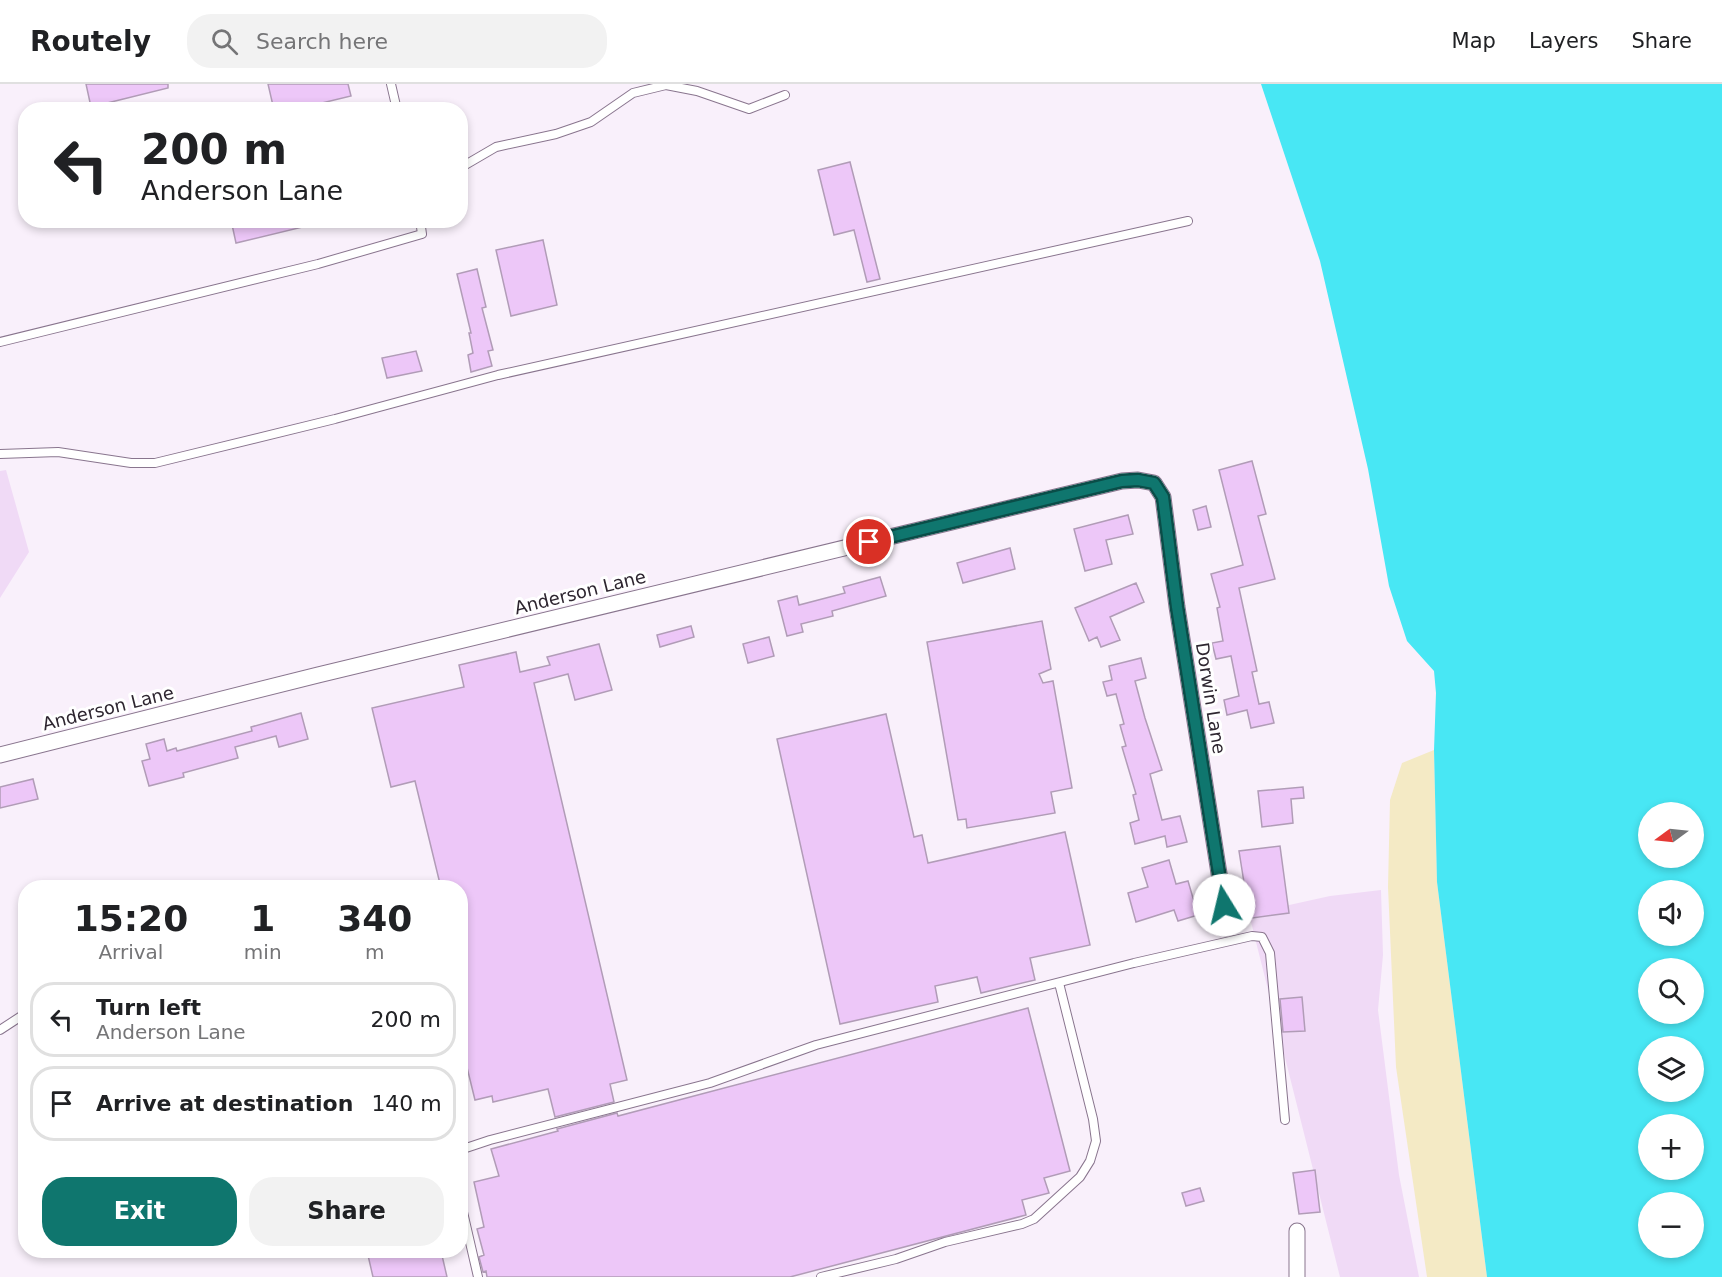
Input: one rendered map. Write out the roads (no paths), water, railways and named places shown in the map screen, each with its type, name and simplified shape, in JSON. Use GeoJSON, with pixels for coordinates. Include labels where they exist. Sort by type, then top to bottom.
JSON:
{"type":"FeatureCollection","features":[{"type":"Feature","properties":{"kind":"street","name":"Anderson Lane"},"geometry":{"type":"LineString","coordinates":[[0,755],[353,666],[1122,481],[1138,480],[1154,483],[1163,497]]}},
{"type":"Feature","properties":{"kind":"street","name":"Dorwin Lane"},"geometry":{"type":"LineString","coordinates":[[1163,497],[1177,607],[1224,905]]}},
{"type":"Feature","properties":{"kind":"street"},"geometry":{"type":"LineString","coordinates":[[1297,1231],[1297,1277]]}},
{"type":"Feature","properties":{"kind":"lane"},"geometry":{"type":"LineString","coordinates":[[391,84],[395,102]]}},
{"type":"Feature","properties":{"kind":"lane"},"geometry":{"type":"LineString","coordinates":[[468,162],[496,147],[556,134],[591,122],[633,93],[666,85],[697,91],[749,109],[785,95]]}},
{"type":"Feature","properties":{"kind":"lane"},"geometry":{"type":"LineString","coordinates":[[0,454],[58,452],[131,463],[154,463],[335,419],[498,375],[1188,221]]}},
{"type":"Feature","properties":{"kind":"lane"},"geometry":{"type":"LineString","coordinates":[[0,342],[318,264],[422,234],[421,228]]}},
{"type":"Feature","properties":{"kind":"lane"},"geometry":{"type":"LineString","coordinates":[[468,1147],[710,1083],[816,1045],[1252,936],[1262,938],[1270,953],[1285,1120]]}},
{"type":"Feature","properties":{"kind":"lane"},"geometry":{"type":"LineString","coordinates":[[821,1277],[896,1259],[945,1242],[1022,1224],[1034,1219],[1080,1177],[1090,1161],[1096,1141],[1093,1119],[1059,983]]}},
{"type":"Feature","properties":{"kind":"lane"},"geometry":{"type":"LineString","coordinates":[[0,1030],[18,1018]]}},
{"type":"Feature","properties":{"kind":"lane"},"geometry":{"type":"LineString","coordinates":[[468,1234],[478,1277]]}},
{"type":"Feature","properties":{"kind":"water"},"geometry":{"type":"Polygon","coordinates":[[[1261,84],[1722,84],[1722,1277],[1487,1277],[1437,882],[1434,671],[1407,641],[1389,586],[1368,469],[1320,261],[1261,84]]]}}]}
